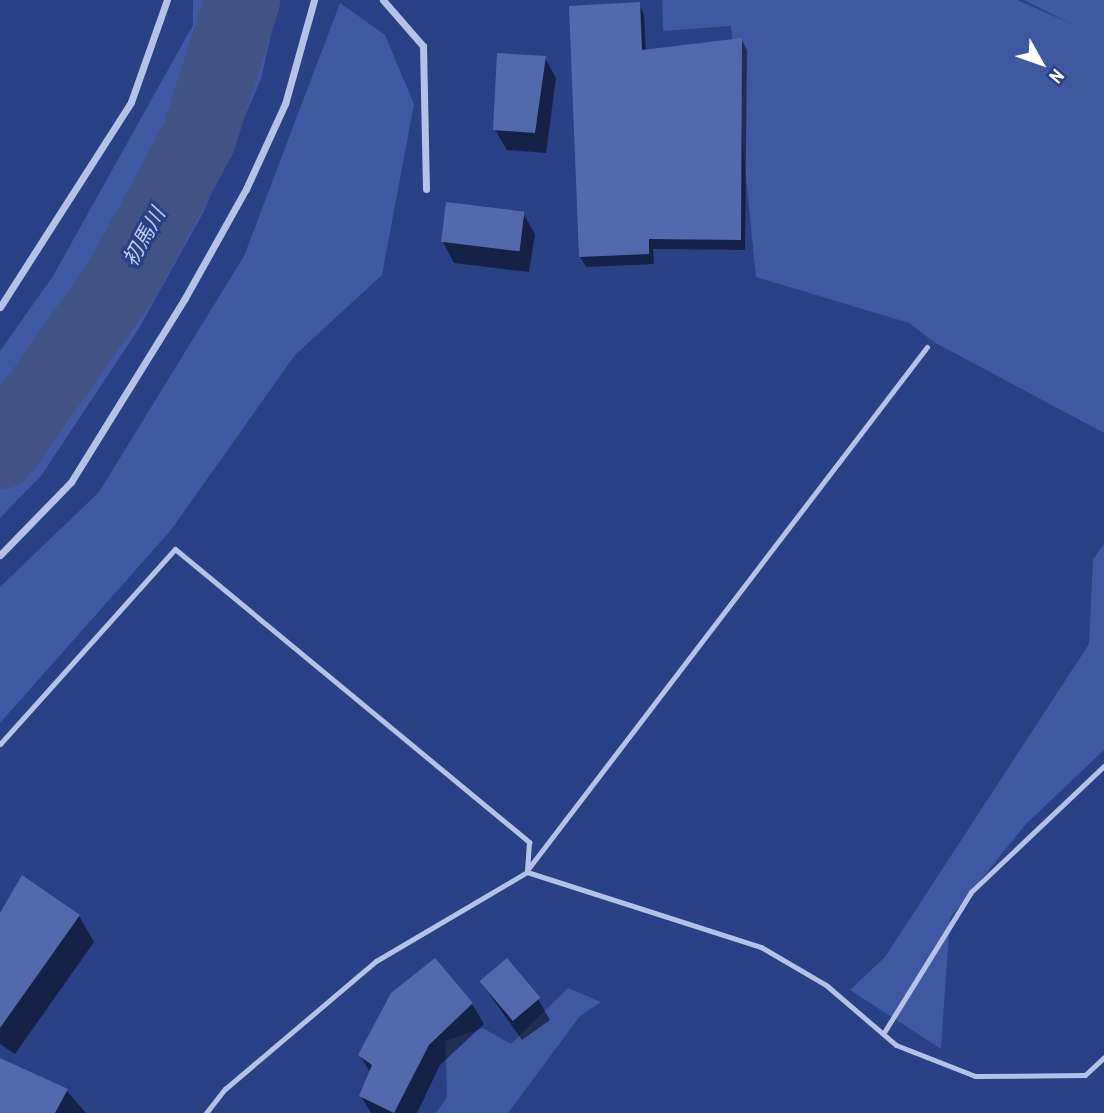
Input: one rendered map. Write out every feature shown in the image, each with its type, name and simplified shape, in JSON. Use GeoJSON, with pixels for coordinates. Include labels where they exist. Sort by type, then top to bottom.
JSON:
{"type":"FeatureCollection","features":[{"type":"Feature","properties":{"kind":"street"},"geometry":{"type":"LineString","coordinates":[[0,307],[131,102],[167,0]]}},
{"type":"Feature","properties":{"kind":"street"},"geometry":{"type":"LineString","coordinates":[[0,555],[71,482],[185,298],[246,189],[285,104],[314,0]]}},
{"type":"Feature","properties":{"kind":"street"},"geometry":{"type":"LineString","coordinates":[[383,0],[423,46],[426,190]]}},
{"type":"Feature","properties":{"kind":"lane"},"geometry":{"type":"LineString","coordinates":[[206,1113],[225,1089],[376,961],[527,872],[927,347]]}},
{"type":"Feature","properties":{"kind":"lane"},"geometry":{"type":"LineString","coordinates":[[0,744],[175,549],[529,842],[527,872]]}},
{"type":"Feature","properties":{"kind":"lane"},"geometry":{"type":"LineString","coordinates":[[883,1034],[971,892],[1104,766]]}},
{"type":"Feature","properties":{"kind":"lane"},"geometry":{"type":"LineString","coordinates":[[527,872],[761,947],[826,985],[896,1045],[975,1076],[1085,1075],[1104,1057]]}},
{"type":"Feature","properties":{"kind":"shaded area"},"geometry":{"type":"Polygon","coordinates":[[[193,0],[279,0],[261,79],[203,213],[138,330],[41,476],[0,518],[0,351],[53,276],[193,25],[193,0]]]}},
{"type":"Feature","properties":{"kind":"shaded area"},"geometry":{"type":"Polygon","coordinates":[[[662,0],[1017,0],[1072,24],[1024,0],[1104,0],[1104,433],[934,342],[909,323],[756,277],[731,26],[663,31],[662,0]]]}},
{"type":"Feature","properties":{"kind":"shaded area"},"geometry":{"type":"Polygon","coordinates":[[[340,3],[385,35],[414,104],[382,275],[295,355],[171,530],[0,723],[0,587],[99,492],[244,256],[340,3]]]}},
{"type":"Feature","properties":{"kind":"shaded area"},"geometry":{"type":"Polygon","coordinates":[[[1104,544],[1104,750],[1025,825],[950,918],[941,1049],[850,990],[885,957],[1089,644],[1093,559],[1104,544]]]}},
{"type":"Feature","properties":{"kind":"shaded area"},"geometry":{"type":"Polygon","coordinates":[[[568,988],[601,1002],[580,1016],[508,1113],[436,1113],[447,1097],[445,1041],[483,1028],[511,1044],[568,988]]]}},
{"type":"Feature","properties":{"kind":"building"},"geometry":{"type":"Polygon","coordinates":[[[640,2],[642,50],[742,38],[741,240],[649,239],[649,254],[579,257],[569,6],[640,2]]]}},
{"type":"Feature","properties":{"kind":"building"},"geometry":{"type":"Polygon","coordinates":[[[497,53],[546,56],[535,133],[493,130],[497,53]]]}},
{"type":"Feature","properties":{"kind":"building"},"geometry":{"type":"Polygon","coordinates":[[[446,202],[524,212],[520,251],[441,242],[446,202]]]}},
{"type":"Feature","properties":{"kind":"building"},"geometry":{"type":"Polygon","coordinates":[[[22,875],[80,915],[0,1028],[0,913],[22,875]]]}},
{"type":"Feature","properties":{"kind":"building"},"geometry":{"type":"Polygon","coordinates":[[[435,958],[473,1003],[429,1045],[394,1113],[359,1096],[372,1065],[358,1055],[391,993],[435,958]]]}},
{"type":"Feature","properties":{"kind":"building"},"geometry":{"type":"Polygon","coordinates":[[[507,958],[540,998],[513,1021],[479,981],[507,958]]]}},
{"type":"Feature","properties":{"kind":"building"},"geometry":{"type":"Polygon","coordinates":[[[0,1058],[68,1089],[55,1113],[0,1113],[0,1058]]]}},
{"type":"Feature","properties":{"kind":"waterway","name":"初馬川"},"geometry":{"type":"LineString","coordinates":[[0,451],[121,280],[198,138],[242,0]]}}]}
